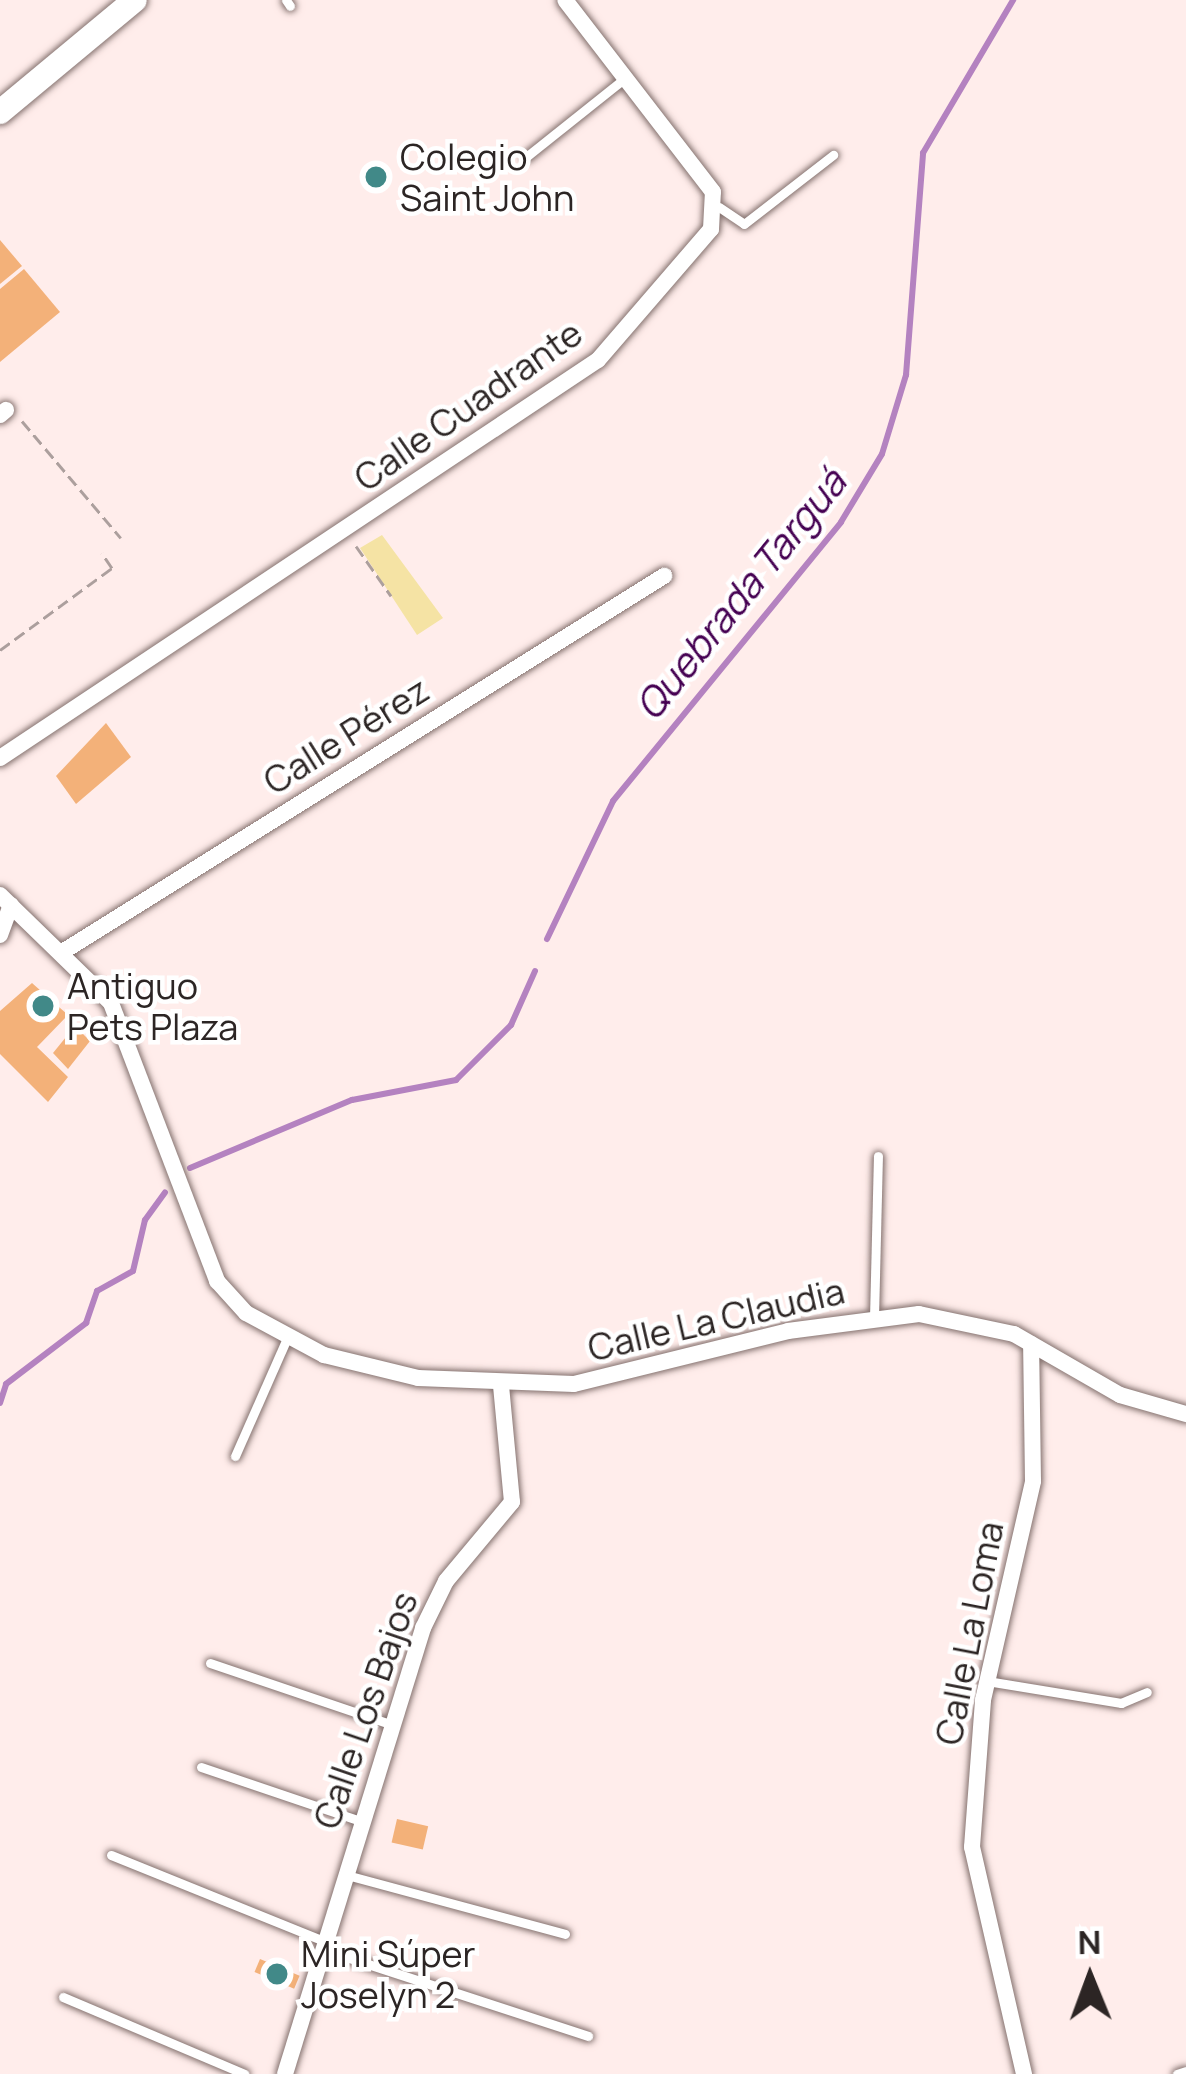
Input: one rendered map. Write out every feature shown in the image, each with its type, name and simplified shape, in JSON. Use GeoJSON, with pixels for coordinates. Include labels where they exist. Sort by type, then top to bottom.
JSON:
{"type":"FeatureCollection","features":[{"type":"Feature","properties":{"kind":"main road"},"geometry":{"type":"LineString","coordinates":[[0,112],[135,0]]}},
{"type":"Feature","properties":{"kind":"street"},"geometry":{"type":"LineString","coordinates":[[566,0],[719,207]]}},
{"type":"Feature","properties":{"kind":"street","name":"Calle Cuadrante"},"geometry":{"type":"LineString","coordinates":[[0,758],[598,360],[719,207]]}},
{"type":"Feature","properties":{"kind":"street","name":"Calle Pérez"},"geometry":{"type":"LineString","coordinates":[[64,951],[664,576]]}},
{"type":"Feature","properties":{"kind":"street"},"geometry":{"type":"LineString","coordinates":[[0,935],[6,900]]}},
{"type":"Feature","properties":{"kind":"street","name":"Calle La Claudia"},"geometry":{"type":"LineString","coordinates":[[6,900],[64,951],[124,1027],[207,1264],[246,1312],[287,1338],[363,1369],[500,1384],[596,1382],[874,1318],[958,1318],[1031,1344],[1120,1395],[1186,1414]]}},
{"type":"Feature","properties":{"kind":"street","name":"Calle La Loma"},"geometry":{"type":"LineString","coordinates":[[1024,2074],[975,1892],[987,1682],[1033,1481],[1031,1344]]}},
{"type":"Feature","properties":{"kind":"street","name":"Calle Los Bajos"},"geometry":{"type":"LineString","coordinates":[[285,2074],[358,1820],[446,1581],[512,1502],[500,1384]]}},
{"type":"Feature","properties":{"kind":"lane"},"geometry":{"type":"LineString","coordinates":[[526,157],[625,78]]}},
{"type":"Feature","properties":{"kind":"lane"},"geometry":{"type":"LineString","coordinates":[[719,207],[744,224],[833,155]]}},
{"type":"Feature","properties":{"kind":"lane"},"geometry":{"type":"LineString","coordinates":[[874,1318],[878,1156]]}},
{"type":"Feature","properties":{"kind":"lane"},"geometry":{"type":"LineString","coordinates":[[236,1456],[287,1338]]}},
{"type":"Feature","properties":{"kind":"lane"},"geometry":{"type":"LineString","coordinates":[[210,1663],[390,1724]]}},
{"type":"Feature","properties":{"kind":"lane"},"geometry":{"type":"LineString","coordinates":[[987,1682],[1121,1703],[1147,1692]]}},
{"type":"Feature","properties":{"kind":"lane"},"geometry":{"type":"LineString","coordinates":[[201,1767],[358,1820]]}},
{"type":"Feature","properties":{"kind":"lane"},"geometry":{"type":"LineString","coordinates":[[112,1855],[323,1945],[588,2036]]}},
{"type":"Feature","properties":{"kind":"lane"},"geometry":{"type":"LineString","coordinates":[[343,1874],[566,1934]]}},
{"type":"Feature","properties":{"kind":"lane"},"geometry":{"type":"LineString","coordinates":[[63,1997],[244,2074]]}},
{"type":"Feature","properties":{"kind":"lane"},"geometry":{"type":"LineString","coordinates":[[1177,2074],[1186,2071]]}},
{"type":"Feature","properties":{"kind":"path"},"geometry":{"type":"LineString","coordinates":[[3,412],[121,538]]}},
{"type":"Feature","properties":{"kind":"path"},"geometry":{"type":"LineString","coordinates":[[356,546],[392,596]]}},
{"type":"Feature","properties":{"kind":"path"},"geometry":{"type":"LineString","coordinates":[[0,650],[112,568],[102,553]]}},
{"type":"Feature","properties":{"kind":"shaded area"},"geometry":{"type":"Polygon","coordinates":[[[382,535],[443,618],[417,635],[360,548],[382,535]]]}},
{"type":"Feature","properties":{"kind":"building"},"geometry":{"type":"Polygon","coordinates":[[[0,240],[22,266],[0,284],[0,240]]]}},
{"type":"Feature","properties":{"kind":"building"},"geometry":{"type":"Polygon","coordinates":[[[24,269],[60,312],[0,362],[0,289],[24,269]]]}},
{"type":"Feature","properties":{"kind":"building"},"geometry":{"type":"Polygon","coordinates":[[[106,723],[131,757],[76,804],[56,776],[106,723]]]}},
{"type":"Feature","properties":{"kind":"building"},"geometry":{"type":"Polygon","coordinates":[[[32,983],[68,1015],[37,1047],[68,1077],[48,1102],[0,1054],[0,1011],[32,983]]]}},
{"type":"Feature","properties":{"kind":"building"},"geometry":{"type":"Polygon","coordinates":[[[75,1026],[90,1041],[68,1069],[53,1053],[75,1026]]]}},
{"type":"Feature","properties":{"kind":"building"},"geometry":{"type":"Polygon","coordinates":[[[397,1819],[428,1826],[423,1850],[392,1842],[397,1819]]]}},
{"type":"Feature","properties":{"kind":"building","name":"Mini Súper Joselyn 2"},"geometry":{"type":"Polygon","coordinates":[[[260,1959],[300,1976],[294,1989],[255,1972],[260,1959]]]}},
{"type":"Feature","properties":{"kind":"waterway","name":"Quebrada Targuá"},"geometry":{"type":"LineString","coordinates":[[547,939],[613,801],[841,522],[882,454],[906,375],[923,153],[1013,0]]}},
{"type":"Feature","properties":{"kind":"waterway","name":"Quebrada Targuá"},"geometry":{"type":"LineString","coordinates":[[190,1168],[352,1100],[456,1080],[511,1025],[535,971]]}},
{"type":"Feature","properties":{"kind":"waterway","name":"Quebrada Targuá"},"geometry":{"type":"LineString","coordinates":[[0,1403],[6,1384],[86,1323],[97,1291],[133,1271],[145,1220],[165,1192]]}},
{"type":"Feature","properties":{"kind":"place","name":"Colegio Saint John"},"geometry":{"type":"Point","coordinates":[376,177]}},
{"type":"Feature","properties":{"kind":"place","name":"Antiguo Pets Plaza"},"geometry":{"type":"Point","coordinates":[43,1006]}},
{"type":"Feature","properties":{"kind":"place","name":"Mini Súper Joselyn 2"},"geometry":{"type":"Point","coordinates":[277,1974]}}]}
